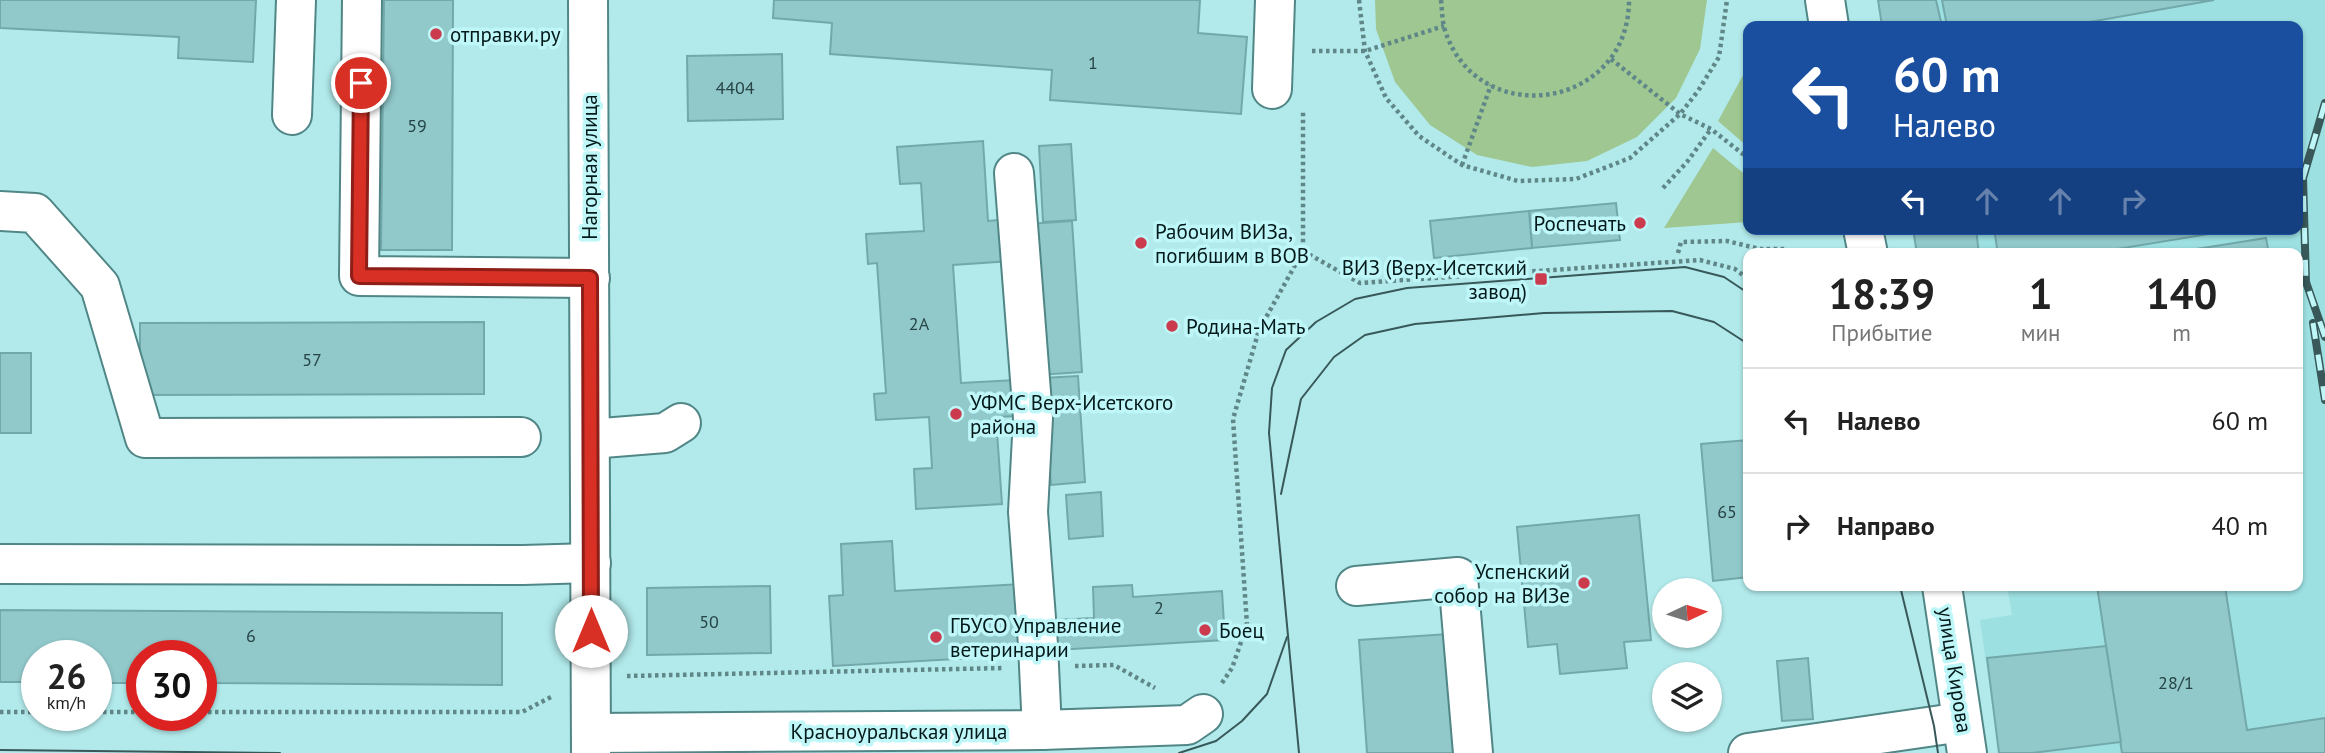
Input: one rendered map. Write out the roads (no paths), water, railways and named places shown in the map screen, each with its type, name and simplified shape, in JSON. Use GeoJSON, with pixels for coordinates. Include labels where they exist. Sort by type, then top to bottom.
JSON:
{"type":"FeatureCollection","features":[{"type":"Feature","properties":{"kind":"street"},"geometry":{"type":"LineString","coordinates":[[292,115],[296,0]]}},
{"type":"Feature","properties":{"kind":"street"},"geometry":{"type":"LineString","coordinates":[[362,0],[359,276],[590,278]]}},
{"type":"Feature","properties":{"kind":"street","name":"Нагорная улица"},"geometry":{"type":"LineString","coordinates":[[588,0],[591,743]]}},
{"type":"Feature","properties":{"kind":"street"},"geometry":{"type":"LineString","coordinates":[[1275,0],[1287,97]]}},
{"type":"Feature","properties":{"kind":"street"},"geometry":{"type":"LineString","coordinates":[[1825,0],[1828,21]]}},
{"type":"Feature","properties":{"kind":"street"},"geometry":{"type":"LineString","coordinates":[[1014,173],[1033,418],[1028,512],[1038,667],[1050,737]]}},
{"type":"Feature","properties":{"kind":"street"},"geometry":{"type":"LineString","coordinates":[[0,211],[35,213],[100,286],[145,438],[521,437]]}},
{"type":"Feature","properties":{"kind":"street"},"geometry":{"type":"LineString","coordinates":[[590,439],[665,433],[681,423]]}},
{"type":"Feature","properties":{"kind":"street"},"geometry":{"type":"LineString","coordinates":[[0,564],[523,565],[591,562]]}},
{"type":"Feature","properties":{"kind":"street"},"geometry":{"type":"LineString","coordinates":[[1356,586],[1458,577],[1473,753]]}},
{"type":"Feature","properties":{"kind":"street","name":"улица Кирова"},"geometry":{"type":"LineString","coordinates":[[1948,591],[1965,737]]}},
{"type":"Feature","properties":{"kind":"street","name":"Красноуральская улица"},"geometry":{"type":"LineString","coordinates":[[591,743],[1050,737],[1187,725],[1203,714]]}},
{"type":"Feature","properties":{"kind":"street"},"geometry":{"type":"LineString","coordinates":[[1748,753],[1965,737]]}},
{"type":"Feature","properties":{"kind":"tram line"},"geometry":{"type":"LineString","coordinates":[[1299,753],[1269,433],[1272,388],[1286,350],[1316,322],[1355,299],[1407,288],[1685,267],[1724,277],[1743,290]]}},
{"type":"Feature","properties":{"kind":"tram line"},"geometry":{"type":"LineString","coordinates":[[1281,494],[1301,399],[1334,357],[1365,335],[1415,324],[1544,313],[1672,311],[1714,322],[1743,341]]}},
{"type":"Feature","properties":{"kind":"tram line"},"geometry":{"type":"LineString","coordinates":[[1901,591],[1938,753]]}},
{"type":"Feature","properties":{"kind":"tram line"},"geometry":{"type":"LineString","coordinates":[[1179,753],[1216,741],[1242,721],[1267,694],[1287,637]]}},
{"type":"Feature","properties":{"kind":"tram line"},"geometry":{"type":"LineString","coordinates":[[0,750],[280,753]]}},
{"type":"Feature","properties":{"kind":"railway"},"geometry":{"type":"LineString","coordinates":[[2325,103],[2303,178],[2306,282],[2325,337]]}},
{"type":"Feature","properties":{"kind":"railway"},"geometry":{"type":"LineString","coordinates":[[2313,323],[2325,400]]}},
{"type":"Feature","properties":{"kind":"place","name":"отправки.ру"},"geometry":{"type":"Point","coordinates":[436,34]}},
{"type":"Feature","properties":{"kind":"place","name":"Роспечать"},"geometry":{"type":"Point","coordinates":[1640,223]}},
{"type":"Feature","properties":{"kind":"place","name":"Рабочим ВИЗа, погибшим в ВОВ"},"geometry":{"type":"Point","coordinates":[1141,243]}},
{"type":"Feature","properties":{"kind":"place","name":"ВИЗ (Верх-Исетский завод)"},"geometry":{"type":"Point","coordinates":[1541,279]}},
{"type":"Feature","properties":{"kind":"place","name":"Родина-Мать"},"geometry":{"type":"Point","coordinates":[1172,326]}},
{"type":"Feature","properties":{"kind":"place","name":"УФМС Верх-Исетского района"},"geometry":{"type":"Point","coordinates":[956,414]}},
{"type":"Feature","properties":{"kind":"place","name":"Успенский собор на ВИЗе"},"geometry":{"type":"Point","coordinates":[1584,583]}},
{"type":"Feature","properties":{"kind":"place","name":"Боец"},"geometry":{"type":"Point","coordinates":[1205,630]}},
{"type":"Feature","properties":{"kind":"place","name":"ГБУСО Управление ветеринарии"},"geometry":{"type":"Point","coordinates":[936,637]}}]}
